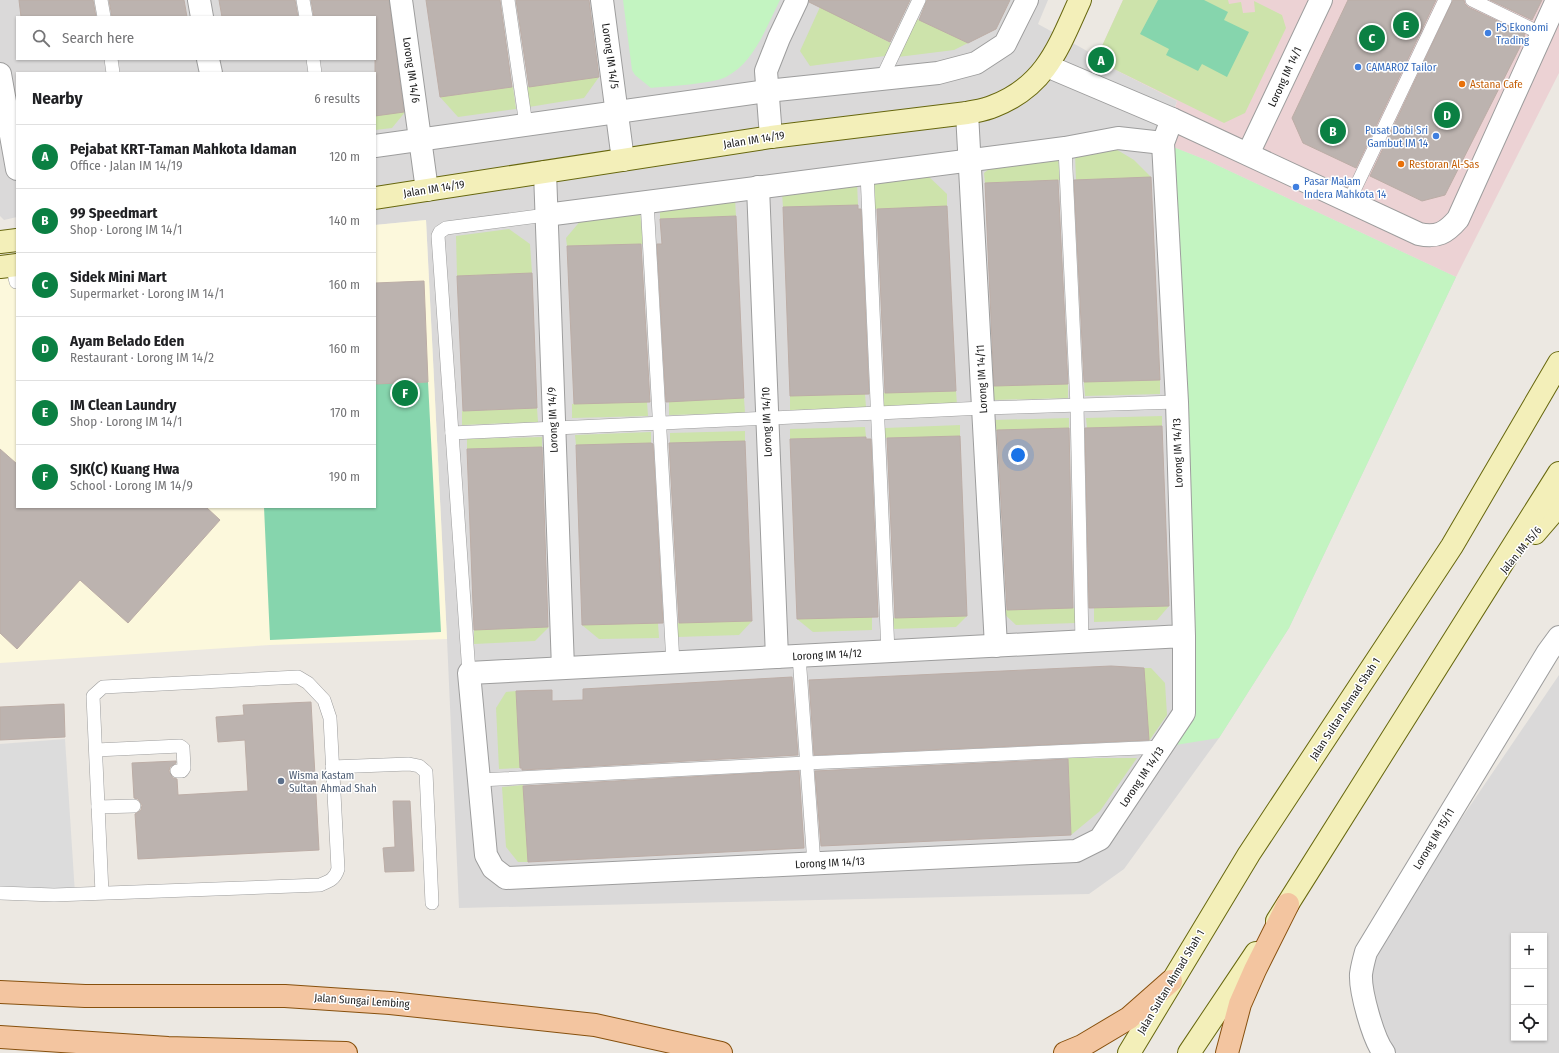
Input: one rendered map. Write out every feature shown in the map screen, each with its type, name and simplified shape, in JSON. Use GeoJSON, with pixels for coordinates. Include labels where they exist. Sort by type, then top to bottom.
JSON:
{"type":"FeatureCollection","features":[{"type":"Feature","properties":{"kind":"main road","name":"Jalan IM 14/19"},"geometry":{"type":"LineString","coordinates":[[376,198],[771,137],[967,112],[987,108],[1004,102],[1031,84],[1047,66],[1054,55],[1080,0]]}},
{"type":"Feature","properties":{"kind":"main road"},"geometry":{"type":"LineString","coordinates":[[0,242],[16,240]]}},
{"type":"Feature","properties":{"kind":"main road","name":"Jalan Sultan Ahmad Shah 1"},"geometry":{"type":"LineString","coordinates":[[1129,1053],[1249,854],[1452,546],[1559,363]]}},
{"type":"Feature","properties":{"kind":"main road"},"geometry":{"type":"LineString","coordinates":[[1189,1053],[1288,904],[1559,473]]}},
{"type":"Feature","properties":{"kind":"main road","name":"Jalan IM 15/6"},"geometry":{"type":"LineString","coordinates":[[1483,596],[1559,504]]}},
{"type":"Feature","properties":{"kind":"main road"},"geometry":{"type":"LineString","coordinates":[[1227,1053],[1240,1004],[1288,904]]}},
{"type":"Feature","properties":{"kind":"main road"},"geometry":{"type":"LineString","coordinates":[[1065,1053],[1082,1046],[1129,1018],[1171,982]]}},
{"type":"Feature","properties":{"kind":"main road","name":"Jalan Sungai Lembing"},"geometry":{"type":"LineString","coordinates":[[0,992],[85,996],[285,996],[390,1003],[595,1025],[721,1053]]}},
{"type":"Feature","properties":{"kind":"main road"},"geometry":{"type":"LineString","coordinates":[[0,1037],[168,1048],[346,1053]]}},
{"type":"Feature","properties":{"kind":"street"},"geometry":{"type":"LineString","coordinates":[[200,0],[202,16]]}},
{"type":"Feature","properties":{"kind":"street","name":"Lorong IM 14/6"},"geometry":{"type":"LineString","coordinates":[[401,0],[427,190]]}},
{"type":"Feature","properties":{"kind":"street","name":"Lorong IM 14/5"},"geometry":{"type":"LineString","coordinates":[[602,0],[623,160]]}},
{"type":"Feature","properties":{"kind":"street"},"geometry":{"type":"LineString","coordinates":[[771,137],[766,71],[779,38],[797,0]]}},
{"type":"Feature","properties":{"kind":"street"},"geometry":{"type":"LineString","coordinates":[[376,146],[767,91],[938,72],[976,63],[1005,44],[1027,0]]}},
{"type":"Feature","properties":{"kind":"street","name":"Lorong IM 14/1"},"geometry":{"type":"LineString","coordinates":[[1248,154],[1321,0]]}},
{"type":"Feature","properties":{"kind":"street"},"geometry":{"type":"LineString","coordinates":[[1047,66],[1172,119],[1419,234],[1430,236],[1440,234],[1450,229],[1458,219],[1557,0]]}},
{"type":"Feature","properties":{"kind":"street"},"geometry":{"type":"LineString","coordinates":[[208,60],[210,72]]}},
{"type":"Feature","properties":{"kind":"street"},"geometry":{"type":"LineString","coordinates":[[0,74],[16,164]]}},
{"type":"Feature","properties":{"kind":"street","name":"Lorong IM 14/11"},"geometry":{"type":"LineString","coordinates":[[967,112],[996,646]]}},
{"type":"Feature","properties":{"kind":"street","name":"Lorong IM 14/13"},"geometry":{"type":"LineString","coordinates":[[480,780],[486,855],[493,868],[506,878],[1076,851],[1100,839],[1163,747],[1184,713],[1184,636],[1177,402],[1162,143],[1172,119]]}},
{"type":"Feature","properties":{"kind":"street"},"geometry":{"type":"LineString","coordinates":[[546,214],[1065,148],[1118,138],[1162,143]]}},
{"type":"Feature","properties":{"kind":"street","name":"Lorong IM 14/9"},"geometry":{"type":"LineString","coordinates":[[545,172],[563,668]]}},
{"type":"Feature","properties":{"kind":"street","name":"Lorong IM 14/10"},"geometry":{"type":"LineString","coordinates":[[758,187],[776,657]]}},
{"type":"Feature","properties":{"kind":"street","name":"Lorong IM 14/12"},"geometry":{"type":"LineString","coordinates":[[469,673],[1184,636]]}},
{"type":"Feature","properties":{"kind":"street","name":"Lorong IM 15/11"},"geometry":{"type":"LineString","coordinates":[[1384,1053],[1380,1048],[1373,1030],[1364,998],[1361,975],[1366,952],[1559,636]]}},
{"type":"Feature","properties":{"kind":"street"},"geometry":{"type":"LineString","coordinates":[[469,673],[480,780]]}},
{"type":"Feature","properties":{"kind":"lane"},"geometry":{"type":"LineString","coordinates":[[102,0],[104,16]]}},
{"type":"Feature","properties":{"kind":"lane"},"geometry":{"type":"LineString","coordinates":[[303,0],[306,16]]}},
{"type":"Feature","properties":{"kind":"lane"},"geometry":{"type":"LineString","coordinates":[[508,0],[526,125]]}},
{"type":"Feature","properties":{"kind":"lane"},"geometry":{"type":"LineString","coordinates":[[882,78],[919,0]]}},
{"type":"Feature","properties":{"kind":"lane"},"geometry":{"type":"LineString","coordinates":[[1349,201],[1444,0]]}},
{"type":"Feature","properties":{"kind":"lane"},"geometry":{"type":"LineString","coordinates":[[1472,0],[1542,34]]}},
{"type":"Feature","properties":{"kind":"lane"},"geometry":{"type":"LineString","coordinates":[[111,60],[113,72]]}},
{"type":"Feature","properties":{"kind":"lane"},"geometry":{"type":"LineString","coordinates":[[312,60],[315,72]]}},
{"type":"Feature","properties":{"kind":"lane"},"geometry":{"type":"LineString","coordinates":[[1065,148],[1078,406],[1082,642]]}},
{"type":"Feature","properties":{"kind":"lane"},"geometry":{"type":"LineString","coordinates":[[867,173],[888,652]]}},
{"type":"Feature","properties":{"kind":"lane"},"geometry":{"type":"LineString","coordinates":[[648,201],[673,663]]}},
{"type":"Feature","properties":{"kind":"lane"},"geometry":{"type":"LineString","coordinates":[[469,673],[438,236],[440,232],[446,228],[546,214]]}},
{"type":"Feature","properties":{"kind":"lane"},"geometry":{"type":"LineString","coordinates":[[452,433],[983,408],[1177,402]]}},
{"type":"Feature","properties":{"kind":"lane"},"geometry":{"type":"LineString","coordinates":[[799,656],[814,864]]}},
{"type":"Feature","properties":{"kind":"lane"},"geometry":{"type":"LineString","coordinates":[[0,893],[48,895],[102,894],[320,885],[328,882],[336,876],[338,869],[330,718],[324,700],[308,682],[298,677],[102,687],[93,696],[102,894]]}},
{"type":"Feature","properties":{"kind":"lane"},"geometry":{"type":"LineString","coordinates":[[96,750],[180,746],[183,748],[184,768],[177,771]]}},
{"type":"Feature","properties":{"kind":"lane"},"geometry":{"type":"LineString","coordinates":[[480,780],[806,763],[1163,747]]}},
{"type":"Feature","properties":{"kind":"lane"},"geometry":{"type":"LineString","coordinates":[[332,767],[409,764],[419,766],[426,772],[432,903]]}},
{"type":"Feature","properties":{"kind":"lane"},"geometry":{"type":"LineString","coordinates":[[98,807],[134,806]]}},
{"type":"Feature","properties":{"kind":"shaded area"},"geometry":{"type":"Polygon","coordinates":[[[0,0],[1048,0],[1038,24],[1089,52],[1102,46],[1112,68],[1177,101],[1163,143],[1206,160],[1456,277],[1289,628],[1219,738],[1124,869],[1089,894],[459,908],[426,220],[376,225],[376,72],[16,72],[16,217],[4,220],[0,216],[0,0]]]}},
{"type":"Feature","properties":{"kind":"shaded area"},"geometry":{"type":"Polygon","coordinates":[[[1123,0],[1559,0],[1559,73],[1456,277],[1206,160],[1163,143],[1177,101],[1112,68],[1102,46],[1123,0]]]}},
{"type":"Feature","properties":{"kind":"shaded area"},"geometry":{"type":"Polygon","coordinates":[[[426,220],[447,639],[270,645],[0,663],[0,279],[16,276],[16,508],[376,508],[376,225],[426,220]]]}},
{"type":"Feature","properties":{"kind":"shaded area"},"geometry":{"type":"Polygon","coordinates":[[[1559,675],[1559,1053],[1387,1053],[1365,995],[1372,950],[1559,675]]]}},
{"type":"Feature","properties":{"kind":"shaded area"},"geometry":{"type":"Polygon","coordinates":[[[65,739],[75,894],[0,893],[0,744],[65,739]]]}},
{"type":"Feature","properties":{"kind":"green space"},"geometry":{"type":"Polygon","coordinates":[[[623,0],[780,0],[759,43],[752,53],[745,62],[726,77],[690,84],[651,88],[635,75],[632,70],[623,0]]]}},
{"type":"Feature","properties":{"kind":"green space"},"geometry":{"type":"Polygon","coordinates":[[[1123,0],[1228,0],[1229,4],[1241,2],[1243,13],[1255,12],[1254,1],[1282,15],[1286,28],[1245,113],[1224,123],[1112,68],[1102,46],[1123,0]]]}},
{"type":"Feature","properties":{"kind":"green space"},"geometry":{"type":"Polygon","coordinates":[[[1158,0],[1204,0],[1228,12],[1224,20],[1249,32],[1227,77],[1202,64],[1198,71],[1166,55],[1169,49],[1140,34],[1158,0]]]}},
{"type":"Feature","properties":{"kind":"green space"},"geometry":{"type":"Polygon","coordinates":[[[820,7],[891,43],[885,56],[810,66],[800,51],[820,7]]]}},
{"type":"Feature","properties":{"kind":"green space"},"geometry":{"type":"Polygon","coordinates":[[[915,18],[968,43],[954,50],[898,57],[915,18]]]}},
{"type":"Feature","properties":{"kind":"green space"},"geometry":{"type":"Polygon","coordinates":[[[599,77],[584,98],[529,107],[526,87],[599,77]]]}},
{"type":"Feature","properties":{"kind":"green space"},"geometry":{"type":"Polygon","coordinates":[[[513,87],[516,109],[458,117],[440,97],[513,87]]]}},
{"type":"Feature","properties":{"kind":"green space"},"geometry":{"type":"Polygon","coordinates":[[[406,111],[392,128],[376,130],[376,115],[406,111]]]}},
{"type":"Feature","properties":{"kind":"green space"},"geometry":{"type":"Polygon","coordinates":[[[1163,143],[1206,160],[1456,277],[1289,628],[1219,738],[1163,747],[1184,713],[1163,143]]]}},
{"type":"Feature","properties":{"kind":"green space"},"geometry":{"type":"Polygon","coordinates":[[[1114,148],[1134,160],[1151,177],[1076,180],[1075,154],[1114,148]]]}},
{"type":"Feature","properties":{"kind":"green space"},"geometry":{"type":"Polygon","coordinates":[[[1058,156],[1060,180],[985,183],[984,173],[995,164],[1058,156]]]}},
{"type":"Feature","properties":{"kind":"green space"},"geometry":{"type":"Polygon","coordinates":[[[926,174],[947,194],[947,206],[875,209],[874,180],[926,174]]]}},
{"type":"Feature","properties":{"kind":"green space"},"geometry":{"type":"Polygon","coordinates":[[[857,182],[858,205],[783,207],[782,193],[857,182]]]}},
{"type":"Feature","properties":{"kind":"green space"},"geometry":{"type":"Polygon","coordinates":[[[735,199],[736,216],[660,219],[660,209],[735,199]]]}},
{"type":"Feature","properties":{"kind":"green space"},"geometry":{"type":"Polygon","coordinates":[[[640,211],[643,244],[567,246],[566,238],[582,219],[640,211]]]}},
{"type":"Feature","properties":{"kind":"green space"},"geometry":{"type":"Polygon","coordinates":[[[509,229],[530,244],[532,273],[457,276],[456,236],[509,229]]]}},
{"type":"Feature","properties":{"kind":"green space"},"geometry":{"type":"Polygon","coordinates":[[[1160,380],[1160,394],[1085,396],[1084,382],[1160,380]]]}},
{"type":"Feature","properties":{"kind":"green space"},"geometry":{"type":"Polygon","coordinates":[[[428,382],[441,632],[270,640],[264,508],[376,508],[376,384],[428,382]]]}},
{"type":"Feature","properties":{"kind":"green space"},"geometry":{"type":"Polygon","coordinates":[[[1068,384],[1068,398],[993,400],[992,386],[1068,384]]]}},
{"type":"Feature","properties":{"kind":"green space"},"geometry":{"type":"Polygon","coordinates":[[[956,391],[957,405],[882,407],[881,393],[956,391]]]}},
{"type":"Feature","properties":{"kind":"green space"},"geometry":{"type":"Polygon","coordinates":[[[865,394],[866,407],[790,410],[790,396],[865,394]]]}},
{"type":"Feature","properties":{"kind":"green space"},"geometry":{"type":"Polygon","coordinates":[[[744,398],[745,413],[669,415],[669,401],[744,398]]]}},
{"type":"Feature","properties":{"kind":"green space"},"geometry":{"type":"Polygon","coordinates":[[[647,402],[648,416],[572,418],[572,404],[647,402]]]}},
{"type":"Feature","properties":{"kind":"green space"},"geometry":{"type":"Polygon","coordinates":[[[537,408],[538,422],[462,425],[462,411],[537,408]]]}},
{"type":"Feature","properties":{"kind":"green space"},"geometry":{"type":"Polygon","coordinates":[[[1162,416],[1162,426],[1087,428],[1086,418],[1162,416]]]}},
{"type":"Feature","properties":{"kind":"green space"},"geometry":{"type":"Polygon","coordinates":[[[1069,418],[1069,428],[994,431],[993,420],[1069,418]]]}},
{"type":"Feature","properties":{"kind":"green space"},"geometry":{"type":"Polygon","coordinates":[[[960,425],[960,436],[885,438],[885,428],[960,425]]]}},
{"type":"Feature","properties":{"kind":"green space"},"geometry":{"type":"Polygon","coordinates":[[[865,427],[866,437],[790,439],[790,429],[865,427]]]}},
{"type":"Feature","properties":{"kind":"green space"},"geometry":{"type":"Polygon","coordinates":[[[745,431],[745,441],[670,443],[670,433],[745,431]]]}},
{"type":"Feature","properties":{"kind":"green space"},"geometry":{"type":"Polygon","coordinates":[[[651,432],[651,443],[576,445],[575,435],[651,432]]]}},
{"type":"Feature","properties":{"kind":"green space"},"geometry":{"type":"Polygon","coordinates":[[[542,437],[542,447],[467,449],[467,439],[542,437]]]}},
{"type":"Feature","properties":{"kind":"green space"},"geometry":{"type":"Polygon","coordinates":[[[1169,606],[1157,620],[1094,622],[1094,608],[1169,606]]]}},
{"type":"Feature","properties":{"kind":"green space"},"geometry":{"type":"Polygon","coordinates":[[[1076,608],[1076,623],[1016,625],[1000,610],[1076,608]]]}},
{"type":"Feature","properties":{"kind":"green space"},"geometry":{"type":"Polygon","coordinates":[[[967,616],[956,627],[892,629],[892,618],[967,616]]]}},
{"type":"Feature","properties":{"kind":"green space"},"geometry":{"type":"Polygon","coordinates":[[[872,617],[872,630],[813,632],[797,619],[872,617]]]}},
{"type":"Feature","properties":{"kind":"green space"},"geometry":{"type":"Polygon","coordinates":[[[752,621],[739,635],[677,637],[677,623],[752,621]]]}},
{"type":"Feature","properties":{"kind":"green space"},"geometry":{"type":"Polygon","coordinates":[[[658,623],[659,638],[599,639],[582,625],[658,623]]]}},
{"type":"Feature","properties":{"kind":"green space"},"geometry":{"type":"Polygon","coordinates":[[[549,627],[535,641],[474,644],[474,630],[549,627]]]}},
{"type":"Feature","properties":{"kind":"green space"},"geometry":{"type":"Polygon","coordinates":[[[1144,668],[1151,668],[1165,683],[1167,715],[1149,741],[1144,668]]]}},
{"type":"Feature","properties":{"kind":"green space"},"geometry":{"type":"Polygon","coordinates":[[[516,691],[520,768],[499,769],[496,708],[506,692],[516,691]]]}},
{"type":"Feature","properties":{"kind":"green space"},"geometry":{"type":"Polygon","coordinates":[[[1068,758],[1137,758],[1100,811],[1071,835],[1068,758]]]}},
{"type":"Feature","properties":{"kind":"green space"},"geometry":{"type":"Polygon","coordinates":[[[523,785],[528,862],[518,862],[506,847],[502,787],[523,785]]]}},
{"type":"Feature","properties":{"kind":"building"},"geometry":{"type":"Polygon","coordinates":[[[19,0],[93,0],[96,16],[21,16],[19,0]]]}},
{"type":"Feature","properties":{"kind":"building"},"geometry":{"type":"Polygon","coordinates":[[[109,0],[184,0],[187,16],[112,16],[109,0]]]}},
{"type":"Feature","properties":{"kind":"building"},"geometry":{"type":"Polygon","coordinates":[[[219,0],[295,0],[298,16],[222,16],[219,0]]]}},
{"type":"Feature","properties":{"kind":"building"},"geometry":{"type":"Polygon","coordinates":[[[311,0],[389,0],[404,112],[376,116],[376,16],[314,16],[311,0]]]}},
{"type":"Feature","properties":{"kind":"building"},"geometry":{"type":"Polygon","coordinates":[[[426,0],[500,0],[512,87],[440,97],[426,0]]]}},
{"type":"Feature","properties":{"kind":"building"},"geometry":{"type":"Polygon","coordinates":[[[516,0],[589,0],[599,77],[529,87],[516,0]]]}},
{"type":"Feature","properties":{"kind":"building"},"geometry":{"type":"Polygon","coordinates":[[[809,0],[910,0],[890,42],[809,2],[809,0]]]}},
{"type":"Feature","properties":{"kind":"building"},"geometry":{"type":"Polygon","coordinates":[[[927,0],[1010,0],[996,29],[968,43],[919,20],[927,0]]]}},
{"type":"Feature","properties":{"kind":"building"},"geometry":{"type":"Polygon","coordinates":[[[1348,0],[1436,0],[1356,168],[1303,143],[1292,118],[1348,0]]]}},
{"type":"Feature","properties":{"kind":"building"},"geometry":{"type":"Polygon","coordinates":[[[1453,0],[1464,0],[1468,7],[1525,34],[1525,37],[1445,195],[1422,201],[1370,176],[1453,0]]]}},
{"type":"Feature","properties":{"kind":"building"},"geometry":{"type":"Polygon","coordinates":[[[1490,0],[1542,0],[1532,20],[1490,0]]]}},
{"type":"Feature","properties":{"kind":"building"},"geometry":{"type":"Polygon","coordinates":[[[1151,177],[1160,380],[1084,382],[1074,180],[1151,177]]]}},
{"type":"Feature","properties":{"kind":"building"},"geometry":{"type":"Polygon","coordinates":[[[1058,180],[1068,384],[994,386],[985,183],[1058,180]]]}},
{"type":"Feature","properties":{"kind":"building"},"geometry":{"type":"Polygon","coordinates":[[[858,205],[858,209],[861,209],[869,394],[790,396],[783,207],[858,205]]]}},
{"type":"Feature","properties":{"kind":"building"},"geometry":{"type":"Polygon","coordinates":[[[947,206],[956,391],[885,393],[877,209],[947,206]]]}},
{"type":"Feature","properties":{"kind":"building"},"geometry":{"type":"Polygon","coordinates":[[[736,216],[744,398],[666,402],[657,244],[662,244],[660,219],[736,216]]]}},
{"type":"Feature","properties":{"kind":"building"},"geometry":{"type":"Polygon","coordinates":[[[641,244],[650,402],[574,404],[567,246],[641,244]]]}},
{"type":"Feature","properties":{"kind":"building"},"geometry":{"type":"Polygon","coordinates":[[[532,273],[537,408],[463,411],[457,276],[532,273]]]}},
{"type":"Feature","properties":{"kind":"building"},"geometry":{"type":"Polygon","coordinates":[[[424,281],[428,382],[376,384],[376,283],[424,281]]]}},
{"type":"Feature","properties":{"kind":"building"},"geometry":{"type":"Polygon","coordinates":[[[1162,426],[1169,606],[1089,608],[1085,428],[1162,426]]]}},
{"type":"Feature","properties":{"kind":"building"},"geometry":{"type":"Polygon","coordinates":[[[1069,428],[1073,608],[1007,610],[997,430],[1069,428]]]}},
{"type":"Feature","properties":{"kind":"building"},"geometry":{"type":"Polygon","coordinates":[[[960,436],[967,616],[895,618],[887,438],[960,436]]]}},
{"type":"Feature","properties":{"kind":"building"},"geometry":{"type":"Polygon","coordinates":[[[866,437],[866,439],[871,439],[878,617],[797,619],[790,439],[866,437]]]}},
{"type":"Feature","properties":{"kind":"building"},"geometry":{"type":"Polygon","coordinates":[[[745,441],[752,621],[679,623],[669,443],[745,441]]]}},
{"type":"Feature","properties":{"kind":"building"},"geometry":{"type":"Polygon","coordinates":[[[653,444],[663,623],[582,625],[576,445],[653,444]]]}},
{"type":"Feature","properties":{"kind":"building"},"geometry":{"type":"Polygon","coordinates":[[[542,447],[548,627],[474,630],[467,449],[542,447]]]}},
{"type":"Feature","properties":{"kind":"building"},"geometry":{"type":"Polygon","coordinates":[[[0,449],[16,463],[16,508],[207,508],[220,520],[128,623],[80,580],[17,649],[0,633],[0,449]]]}},
{"type":"Feature","properties":{"kind":"building"},"geometry":{"type":"Polygon","coordinates":[[[1111,666],[1144,668],[1149,740],[814,755],[809,680],[1111,666]]]}},
{"type":"Feature","properties":{"kind":"building"},"geometry":{"type":"Polygon","coordinates":[[[792,677],[798,755],[522,770],[522,768],[520,768],[516,691],[552,690],[552,701],[583,700],[583,689],[792,677]]]}},
{"type":"Feature","properties":{"kind":"building","name":"Wisma Kastam Sultan Ahmad Shah"},"geometry":{"type":"Polygon","coordinates":[[[311,702],[319,850],[138,859],[135,814],[141,810],[142,805],[138,799],[134,798],[132,763],[176,761],[176,763],[170,767],[169,771],[173,778],[177,779],[178,795],[248,791],[245,740],[218,742],[216,717],[244,715],[243,705],[311,702]]]}},
{"type":"Feature","properties":{"kind":"building"},"geometry":{"type":"Polygon","coordinates":[[[64,704],[65,737],[0,740],[0,707],[64,704]]]}},
{"type":"Feature","properties":{"kind":"building"},"geometry":{"type":"Polygon","coordinates":[[[1068,759],[1071,835],[821,846],[815,771],[1068,759]]]}},
{"type":"Feature","properties":{"kind":"building"},"geometry":{"type":"Polygon","coordinates":[[[799,771],[804,848],[528,862],[523,786],[799,771]]]}},
{"type":"Feature","properties":{"kind":"building"},"geometry":{"type":"Polygon","coordinates":[[[393,801],[410,801],[414,871],[385,872],[383,848],[395,847],[393,801]]]}},
{"type":"Feature","properties":{"kind":"place","name":"IM Clean Laundry"},"geometry":{"type":"Point","coordinates":[1406,25]}},
{"type":"Feature","properties":{"kind":"place","name":"PS Ekonomi Trading"},"geometry":{"type":"Point","coordinates":[1488,33]}},
{"type":"Feature","properties":{"kind":"place","name":"Sidek Mini Mart"},"geometry":{"type":"Point","coordinates":[1372,38]}},
{"type":"Feature","properties":{"kind":"place","name":"Pejabat KRT-Taman Mahkota Idaman"},"geometry":{"type":"Point","coordinates":[1101,60]}},
{"type":"Feature","properties":{"kind":"place","name":"CAMAROZ Tailor"},"geometry":{"type":"Point","coordinates":[1358,67]}},
{"type":"Feature","properties":{"kind":"place","name":"Astana Cafe"},"geometry":{"type":"Point","coordinates":[1462,84]}},
{"type":"Feature","properties":{"kind":"place","name":"Ayam Belado Eden"},"geometry":{"type":"Point","coordinates":[1447,115]}},
{"type":"Feature","properties":{"kind":"place","name":"99 Speedmart"},"geometry":{"type":"Point","coordinates":[1333,131]}},
{"type":"Feature","properties":{"kind":"place","name":"Pusat Dobi Sri Gambut IM 14"},"geometry":{"type":"Point","coordinates":[1436,136]}},
{"type":"Feature","properties":{"kind":"place","name":"Restoran Al-Sas"},"geometry":{"type":"Point","coordinates":[1401,164]}},
{"type":"Feature","properties":{"kind":"place","name":"Pasar Malam Indera Mahkota 14"},"geometry":{"type":"Point","coordinates":[1296,187]}},
{"type":"Feature","properties":{"kind":"place","name":"SJK(C) Kuang Hwa"},"geometry":{"type":"Point","coordinates":[405,393]}},
{"type":"Feature","properties":{"kind":"place","name":"Wisma Kastam Sultan Ahmad Shah"},"geometry":{"type":"Point","coordinates":[281,781]}}]}
